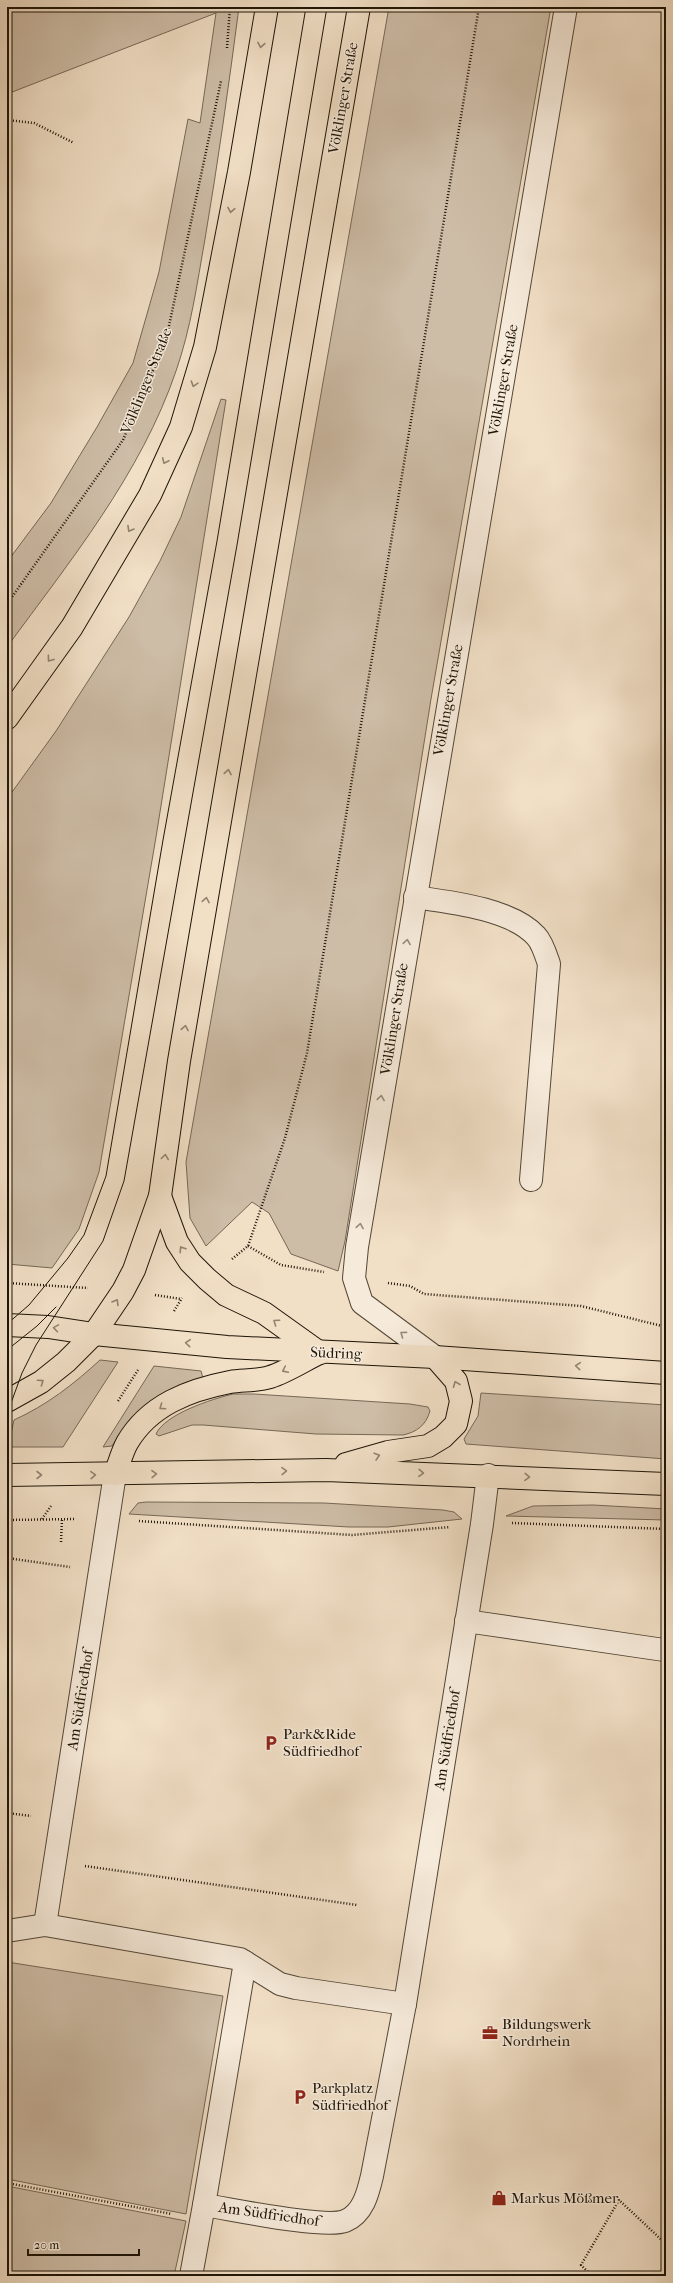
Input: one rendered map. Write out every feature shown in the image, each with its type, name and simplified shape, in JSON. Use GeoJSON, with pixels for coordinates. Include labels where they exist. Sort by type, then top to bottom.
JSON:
{"type":"FeatureCollection","features":[{"type":"Feature","properties":{"kind":"main road"},"geometry":{"type":"LineString","coordinates":[[7,718],[72,627],[150,495],[181,427],[205,346],[239,172],[267,7]]}},
{"type":"Feature","properties":{"kind":"main road","name":"Völklinger Straße"},"geometry":{"type":"LineString","coordinates":[[7,1401],[41,1382],[66,1362],[94,1334],[119,1298],[134,1270],[160,1196],[182,1045],[358,7]]}},
{"type":"Feature","properties":{"kind":"main road"},"geometry":{"type":"LineString","coordinates":[[116,1474],[126,1444],[137,1429],[150,1415],[172,1399],[198,1390],[231,1382],[269,1378],[320,1353],[264,1313],[226,1295],[207,1279],[190,1262],[177,1242],[160,1196]]}},
{"type":"Feature","properties":{"kind":"main road","name":"Südring"},"geometry":{"type":"LineString","coordinates":[[7,1324],[48,1327],[94,1334],[227,1347],[320,1353],[435,1357],[666,1373]]}},
{"type":"Feature","properties":{"kind":"main road"},"geometry":{"type":"LineString","coordinates":[[326,1470],[388,1452],[428,1446],[443,1437],[456,1424],[461,1401],[456,1381],[435,1357]]}},
{"type":"Feature","properties":{"kind":"main road"},"geometry":{"type":"LineString","coordinates":[[7,1475],[326,1470],[488,1475],[666,1484]]}},
{"type":"Feature","properties":{"kind":"street","name":"Völklinger Straße"},"geometry":{"type":"LineString","coordinates":[[435,1357],[362,1303],[354,1278],[357,1247],[566,7]]}},
{"type":"Feature","properties":{"kind":"street"},"geometry":{"type":"LineString","coordinates":[[415,897],[461,904],[518,920],[537,936],[549,964],[531,1180]]}},
{"type":"Feature","properties":{"kind":"street","name":"Am Südfriedhof"},"geometry":{"type":"LineString","coordinates":[[45,1926],[116,1474]]}},
{"type":"Feature","properties":{"kind":"street","name":"Am Südfriedhof"},"geometry":{"type":"LineString","coordinates":[[203,2212],[311,2222],[344,2222],[358,2212],[366,2200],[372,2176],[405,2004],[482,1524],[488,1475]]}},
{"type":"Feature","properties":{"kind":"street"},"geometry":{"type":"LineString","coordinates":[[466,1621],[664,1650]]}},
{"type":"Feature","properties":{"kind":"street"},"geometry":{"type":"LineString","coordinates":[[7,1931],[45,1926],[245,1962],[280,1984],[296,1988],[405,2004]]}},
{"type":"Feature","properties":{"kind":"street","name":"Am Südfriedhof"},"geometry":{"type":"LineString","coordinates":[[191,2276],[245,1962]]}},
{"type":"Feature","properties":{"kind":"path"},"geometry":{"type":"LineString","coordinates":[[226,50],[230,7]]}},
{"type":"Feature","properties":{"kind":"path"},"geometry":{"type":"LineString","coordinates":[[231,1260],[248,1246],[285,1138],[307,1053],[479,7]]}},
{"type":"Feature","properties":{"kind":"path","name":"Völklinger Straße"},"geometry":{"type":"LineString","coordinates":[[7,604],[123,440],[166,340],[221,80]]}},
{"type":"Feature","properties":{"kind":"path"},"geometry":{"type":"LineString","coordinates":[[7,120],[34,122],[74,143]]}},
{"type":"Feature","properties":{"kind":"path"},"geometry":{"type":"LineString","coordinates":[[248,1246],[281,1265],[331,1273]]}},
{"type":"Feature","properties":{"kind":"path"},"geometry":{"type":"LineString","coordinates":[[7,1283],[86,1288]]}},
{"type":"Feature","properties":{"kind":"path"},"geometry":{"type":"LineString","coordinates":[[387,1283],[410,1286],[424,1294],[581,1306],[666,1327]]}},
{"type":"Feature","properties":{"kind":"path"},"geometry":{"type":"LineString","coordinates":[[152,1295],[181,1299],[173,1313]]}},
{"type":"Feature","properties":{"kind":"path"},"geometry":{"type":"LineString","coordinates":[[42,1520],[52,1504]]}},
{"type":"Feature","properties":{"kind":"path"},"geometry":{"type":"LineString","coordinates":[[61,1542],[62,1519]]}},
{"type":"Feature","properties":{"kind":"path"},"geometry":{"type":"LineString","coordinates":[[7,1520],[108,1520],[352,1535],[482,1524],[529,1522],[666,1529]]}},
{"type":"Feature","properties":{"kind":"path"},"geometry":{"type":"LineString","coordinates":[[7,1558],[100,1571]]}},
{"type":"Feature","properties":{"kind":"path"},"geometry":{"type":"LineString","coordinates":[[56,1862],[357,1905]]}},
{"type":"Feature","properties":{"kind":"path"},"geometry":{"type":"LineString","coordinates":[[7,2183],[203,2212]]}},
{"type":"Feature","properties":{"kind":"path"},"geometry":{"type":"LineString","coordinates":[[592,2276],[581,2266],[619,2200],[666,2244]]}},
{"type":"Feature","properties":{"kind":"shaded area"},"geometry":{"type":"Polygon","coordinates":[[[7,7],[239,7],[210,210],[190,322],[176,371],[161,409],[144,445],[124,481],[79,549],[7,647],[7,562],[51,503],[97,427],[133,363],[159,272],[188,119],[200,123],[216,13],[7,94],[7,7]]]}},
{"type":"Feature","properties":{"kind":"shaded area"},"geometry":{"type":"Polygon","coordinates":[[[389,7],[551,7],[431,699],[345,1241],[338,1271],[291,1254],[269,1213],[252,1202],[206,1246],[190,1218],[186,1162],[389,7]]]}},
{"type":"Feature","properties":{"kind":"shaded area"},"geometry":{"type":"Polygon","coordinates":[[[221,399],[226,400],[156,837],[99,1172],[79,1229],[52,1268],[7,1264],[7,799],[56,731],[129,617],[160,561],[181,517],[221,399]]]}},
{"type":"Feature","properties":{"kind":"shaded area"},"geometry":{"type":"Polygon","coordinates":[[[100,1360],[118,1362],[63,1447],[8,1447],[14,1420],[38,1408],[60,1393],[100,1360]]]}},
{"type":"Feature","properties":{"kind":"shaded area"},"geometry":{"type":"Polygon","coordinates":[[[154,1366],[201,1371],[203,1378],[151,1403],[131,1420],[112,1446],[103,1447],[154,1366]]]}},
{"type":"Feature","properties":{"kind":"shaded area"},"geometry":{"type":"Polygon","coordinates":[[[481,1393],[666,1405],[666,1459],[466,1444],[464,1439],[478,1416],[481,1393]]]}},
{"type":"Feature","properties":{"kind":"shaded area"},"geometry":{"type":"Polygon","coordinates":[[[233,1394],[410,1404],[428,1407],[430,1411],[426,1420],[417,1430],[403,1435],[316,1434],[203,1425],[192,1425],[159,1436],[156,1434],[169,1420],[190,1408],[233,1394]]]}},
{"type":"Feature","properties":{"kind":"shaded area"},"geometry":{"type":"Polygon","coordinates":[[[138,1503],[324,1503],[443,1510],[454,1512],[462,1519],[388,1527],[349,1527],[129,1514],[138,1503]]]}},
{"type":"Feature","properties":{"kind":"shaded area"},"geometry":{"type":"Polygon","coordinates":[[[593,1505],[666,1509],[666,1520],[506,1516],[533,1506],[593,1505]]]}},
{"type":"Feature","properties":{"kind":"shaded area"},"geometry":{"type":"Polygon","coordinates":[[[7,1962],[223,1996],[186,2214],[7,2179],[7,1962]]]}},
{"type":"Feature","properties":{"kind":"shaded area"},"geometry":{"type":"Polygon","coordinates":[[[7,2186],[186,2221],[174,2276],[7,2276],[7,2186]]]}},
{"type":"Feature","properties":{"kind":"tram line"},"geometry":{"type":"LineString","coordinates":[[7,1324],[29,1305],[68,1258],[84,1235],[106,1176],[163,840],[217,541],[306,7]]}},
{"type":"Feature","properties":{"kind":"tram line"},"geometry":{"type":"LineString","coordinates":[[7,1414],[22,1373],[36,1345],[103,1241],[124,1181],[237,545],[327,7]]}},
{"type":"Feature","properties":{"kind":"tram line"},"geometry":{"type":"LineString","coordinates":[[7,1350],[37,1326],[56,1307]]}},
{"type":"Feature","properties":{"kind":"place","name":"Park&Ride Südfriedhof"},"geometry":{"type":"Point","coordinates":[271,1743]}},
{"type":"Feature","properties":{"kind":"place","name":"Bildungswerk Nordrhein"},"geometry":{"type":"Point","coordinates":[490,2033]}},
{"type":"Feature","properties":{"kind":"place","name":"Parkplatz Südfriedhof"},"geometry":{"type":"Point","coordinates":[300,2097]}},
{"type":"Feature","properties":{"kind":"place","name":"Markus Mößmer"},"geometry":{"type":"Point","coordinates":[499,2198]}}]}
